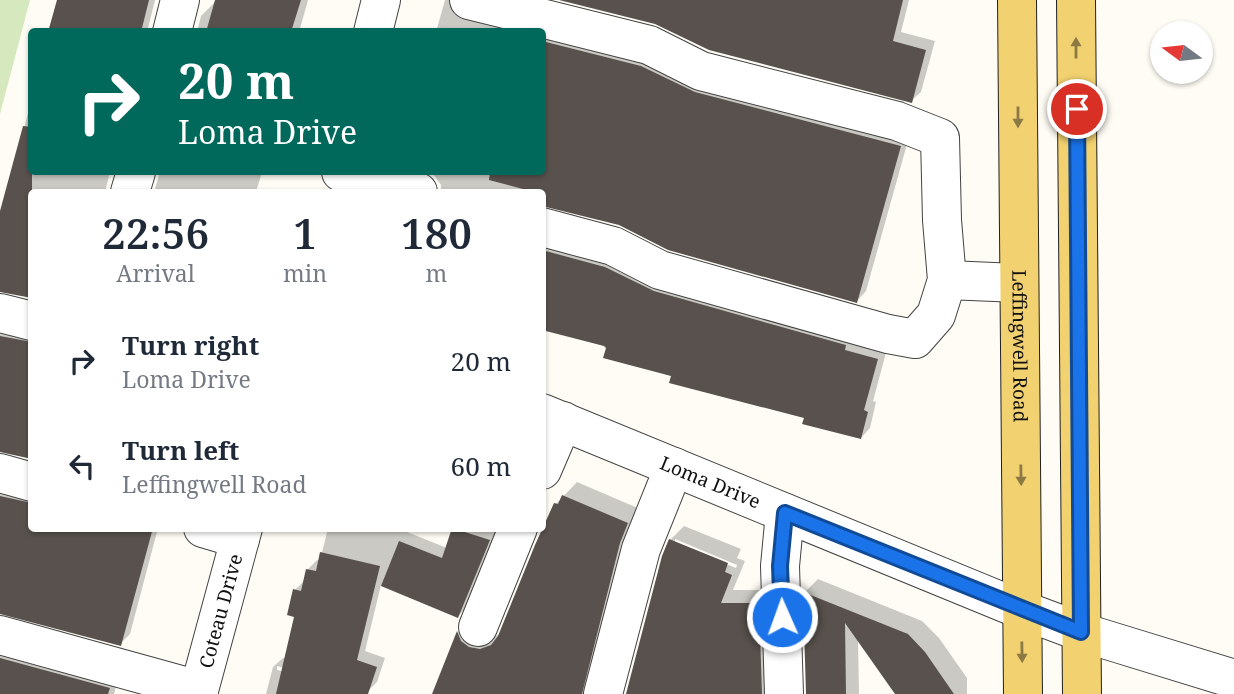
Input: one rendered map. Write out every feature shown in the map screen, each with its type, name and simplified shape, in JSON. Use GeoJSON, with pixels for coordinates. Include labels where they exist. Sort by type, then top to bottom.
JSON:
{"type":"FeatureCollection","features":[{"type":"Feature","properties":{"kind":"main road","name":"Leffingwell Road"},"geometry":{"type":"LineString","coordinates":[[1017,0],[1023,694]]}},
{"type":"Feature","properties":{"kind":"main road"},"geometry":{"type":"LineString","coordinates":[[1076,0],[1082,694]]}},
{"type":"Feature","properties":{"kind":"street"},"geometry":{"type":"LineString","coordinates":[[173,28],[180,0]]}},
{"type":"Feature","properties":{"kind":"street"},"geometry":{"type":"LineString","coordinates":[[374,28],[382,0]]}},
{"type":"Feature","properties":{"kind":"street"},"geometry":{"type":"LineString","coordinates":[[469,0],[649,45],[701,71],[897,121],[940,138],[947,280],[936,315],[915,339],[888,334],[660,270],[613,246],[546,228]]}},
{"type":"Feature","properties":{"kind":"street"},"geometry":{"type":"LineString","coordinates":[[351,175],[406,189]]}},
{"type":"Feature","properties":{"kind":"street"},"geometry":{"type":"LineString","coordinates":[[947,280],[1019,283]]}},
{"type":"Feature","properties":{"kind":"street"},"geometry":{"type":"LineString","coordinates":[[0,313],[28,320]]}},
{"type":"Feature","properties":{"kind":"street"},"geometry":{"type":"LineString","coordinates":[[546,451],[553,417]]}},
{"type":"Feature","properties":{"kind":"street","name":"Loma Drive"},"geometry":{"type":"LineString","coordinates":[[553,417],[1022,610],[1081,632],[1234,679]]}},
{"type":"Feature","properties":{"kind":"street"},"geometry":{"type":"LineString","coordinates":[[603,694],[641,549],[674,467]]}},
{"type":"Feature","properties":{"kind":"street"},"geometry":{"type":"LineString","coordinates":[[0,473],[28,481]]}},
{"type":"Feature","properties":{"kind":"street"},"geometry":{"type":"LineString","coordinates":[[784,694],[780,566],[785,513]]}},
{"type":"Feature","properties":{"kind":"street"},"geometry":{"type":"LineString","coordinates":[[478,627],[516,532]]}},
{"type":"Feature","properties":{"kind":"street","name":"Coteau Drive"},"geometry":{"type":"LineString","coordinates":[[199,692],[241,533]]}},
{"type":"Feature","properties":{"kind":"street"},"geometry":{"type":"LineString","coordinates":[[0,635],[199,692]]}},
{"type":"Feature","properties":{"kind":"green space"},"geometry":{"type":"Polygon","coordinates":[[[0,0],[30,0],[0,114],[0,0]]]}},
{"type":"Feature","properties":{"kind":"building"},"geometry":{"type":"Polygon","coordinates":[[[57,0],[149,0],[142,28],[49,28],[57,0]]]}},
{"type":"Feature","properties":{"kind":"building"},"geometry":{"type":"Polygon","coordinates":[[[215,0],[301,0],[292,28],[207,28],[215,0]]]}},
{"type":"Feature","properties":{"kind":"building"},"geometry":{"type":"Polygon","coordinates":[[[559,0],[903,0],[893,41],[926,50],[912,103],[709,50],[655,24],[559,0]]]}},
{"type":"Feature","properties":{"kind":"building"},"geometry":{"type":"Polygon","coordinates":[[[546,42],[641,66],[695,92],[901,146],[857,303],[668,250],[619,225],[546,207],[546,189],[523,189],[489,180],[490,175],[546,175],[546,42]]]}},
{"type":"Feature","properties":{"kind":"building"},"geometry":{"type":"Polygon","coordinates":[[[23,126],[28,127],[28,175],[32,175],[32,189],[28,189],[28,297],[0,292],[0,211],[23,126]]]}},
{"type":"Feature","properties":{"kind":"building"},"geometry":{"type":"Polygon","coordinates":[[[546,251],[605,267],[654,291],[846,345],[845,350],[878,359],[864,410],[868,412],[861,439],[802,424],[804,418],[669,383],[671,376],[603,358],[606,348],[546,331],[546,251]]]}},
{"type":"Feature","properties":{"kind":"building"},"geometry":{"type":"Polygon","coordinates":[[[0,336],[28,341],[28,458],[0,452],[0,336]]]}},
{"type":"Feature","properties":{"kind":"building"},"geometry":{"type":"Polygon","coordinates":[[[562,495],[628,523],[620,543],[582,694],[432,694],[457,631],[461,641],[469,647],[480,649],[491,645],[498,636],[541,532],[546,532],[546,521],[554,503],[558,504],[562,495]]]}},
{"type":"Feature","properties":{"kind":"building"},"geometry":{"type":"Polygon","coordinates":[[[0,496],[28,502],[28,532],[152,532],[121,646],[0,614],[0,496]]]}},
{"type":"Feature","properties":{"kind":"building"},"geometry":{"type":"Polygon","coordinates":[[[451,532],[465,532],[490,540],[458,618],[381,586],[399,541],[442,558],[451,532]]]}},
{"type":"Feature","properties":{"kind":"building"},"geometry":{"type":"Polygon","coordinates":[[[669,539],[728,563],[725,572],[732,575],[721,603],[759,603],[762,694],[626,694],[662,556],[669,539]]]}},
{"type":"Feature","properties":{"kind":"building"},"geometry":{"type":"Polygon","coordinates":[[[320,552],[380,566],[357,660],[377,667],[368,694],[276,694],[294,617],[287,615],[293,589],[301,591],[306,569],[316,571],[320,552]]]}},
{"type":"Feature","properties":{"kind":"building"},"geometry":{"type":"Polygon","coordinates":[[[803,592],[908,634],[925,652],[954,694],[895,694],[845,623],[846,694],[806,694],[803,592]]]}},
{"type":"Feature","properties":{"kind":"building"},"geometry":{"type":"Polygon","coordinates":[[[0,658],[110,688],[108,694],[0,694],[0,658]]]}},
{"type":"Feature","properties":{"kind":"route"},"geometry":{"type":"LineString","coordinates":[[782,617],[780,566],[785,513],[1081,632],[1077,109]]}}]}
